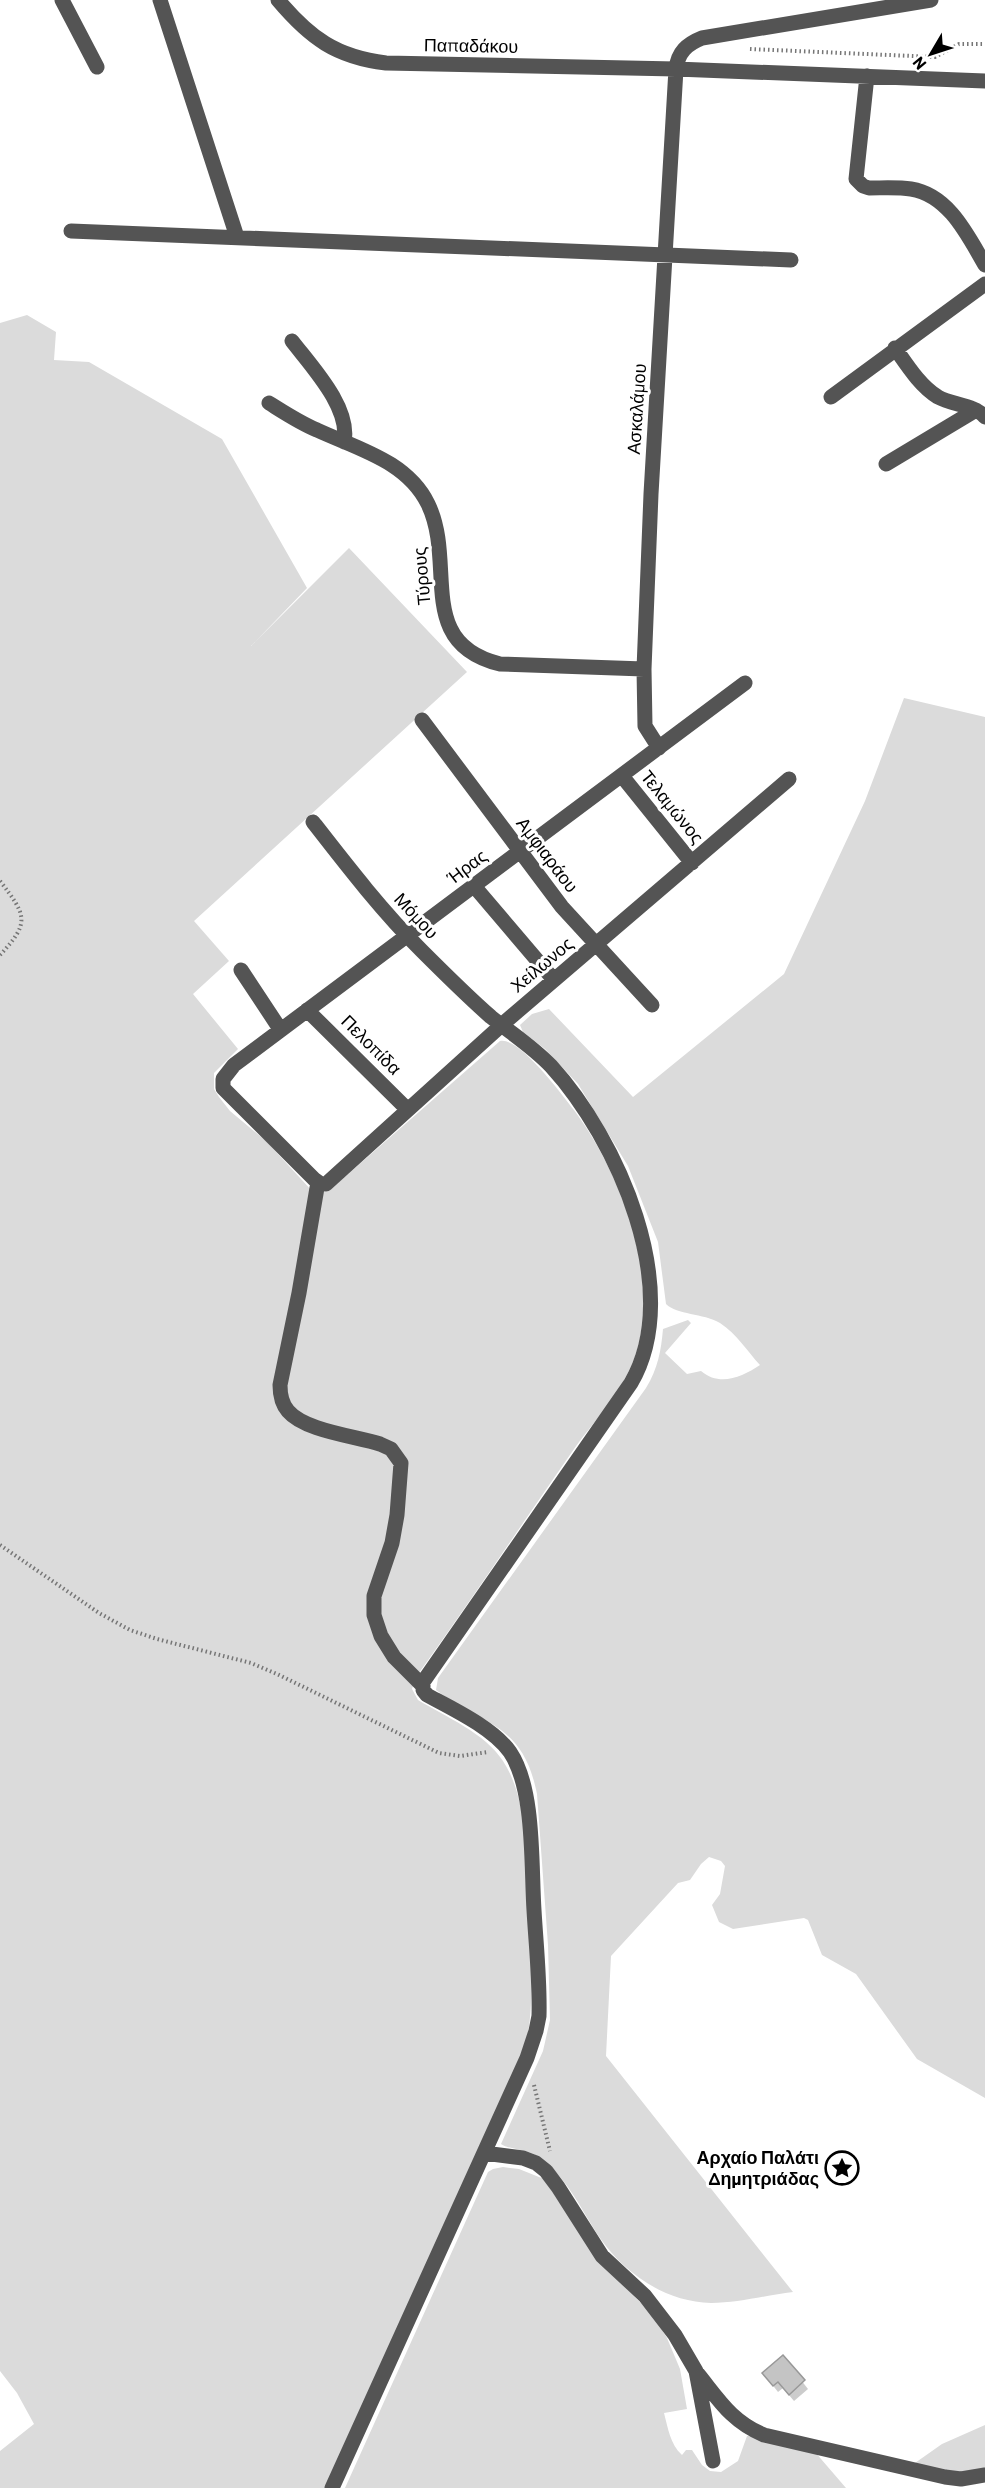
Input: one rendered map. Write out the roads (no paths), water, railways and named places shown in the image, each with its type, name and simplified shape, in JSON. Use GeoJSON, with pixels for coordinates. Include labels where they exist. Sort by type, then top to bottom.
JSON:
{"type":"FeatureCollection","features":[{"type":"Feature","properties":{"kind":"street"},"geometry":{"type":"LineString","coordinates":[[62,0],[97,67]]}},
{"type":"Feature","properties":{"kind":"street"},"geometry":{"type":"LineString","coordinates":[[160,0],[237,237]]}},
{"type":"Feature","properties":{"kind":"street","name":"Παπαδάκου"},"geometry":{"type":"LineString","coordinates":[[278,0],[294,20],[320,41],[336,51],[369,61],[409,64],[676,69],[985,81]]}},
{"type":"Feature","properties":{"kind":"street"},"geometry":{"type":"LineString","coordinates":[[676,69],[680,54],[690,44],[702,38],[931,0]]}},
{"type":"Feature","properties":{"kind":"street","name":"Ασκαλάμου"},"geometry":{"type":"LineString","coordinates":[[659,748],[645,726],[644,669],[651,494],[676,69]]}},
{"type":"Feature","properties":{"kind":"street"},"geometry":{"type":"LineString","coordinates":[[867,76],[856,179],[863,186],[912,189],[933,197],[954,216],[985,265]]}},
{"type":"Feature","properties":{"kind":"street"},"geometry":{"type":"LineString","coordinates":[[71,231],[790,260]]}},
{"type":"Feature","properties":{"kind":"street"},"geometry":{"type":"LineString","coordinates":[[831,397],[985,284]]}},
{"type":"Feature","properties":{"kind":"street"},"geometry":{"type":"LineString","coordinates":[[292,341],[323,382],[344,416],[346,430],[344,442]]}},
{"type":"Feature","properties":{"kind":"street"},"geometry":{"type":"LineString","coordinates":[[895,348],[927,389],[939,398],[980,414]]}},
{"type":"Feature","properties":{"kind":"street","name":"Τύρους"},"geometry":{"type":"LineString","coordinates":[[269,403],[315,430],[396,467],[421,492],[436,522],[438,532],[447,625],[456,640],[466,650],[483,660],[500,664],[644,669]]}},
{"type":"Feature","properties":{"kind":"street"},"geometry":{"type":"LineString","coordinates":[[886,465],[980,414]]}},
{"type":"Feature","properties":{"kind":"street","name":"Ήρας"},"geometry":{"type":"LineString","coordinates":[[321,1183],[224,1088],[222,1082],[230,1069],[280,1029],[745,683]]}},
{"type":"Feature","properties":{"kind":"street","name":"Αμφιαράου"},"geometry":{"type":"LineString","coordinates":[[422,720],[561,907],[652,1005]]}},
{"type":"Feature","properties":{"kind":"street","name":"Τελαμώνος"},"geometry":{"type":"LineString","coordinates":[[622,776],[692,863]]}},
{"type":"Feature","properties":{"kind":"street","name":"Χείλωνος"},"geometry":{"type":"LineString","coordinates":[[321,1183],[789,779]]}},
{"type":"Feature","properties":{"kind":"street","name":"Μόμου"},"geometry":{"type":"LineString","coordinates":[[314,822],[375,900],[407,935],[502,1025],[540,1055],[562,1079],[599,1134],[613,1162],[637,1219],[646,1254],[650,1291],[648,1340],[644,1360],[631,1383],[422,1685]]}},
{"type":"Feature","properties":{"kind":"street"},"geometry":{"type":"LineString","coordinates":[[474,886],[555,980]]}},
{"type":"Feature","properties":{"kind":"street"},"geometry":{"type":"LineString","coordinates":[[241,970],[280,1029]]}},
{"type":"Feature","properties":{"kind":"street","name":"Πελοπίδα"},"geometry":{"type":"LineString","coordinates":[[307,1010],[407,1109]]}},
{"type":"Feature","properties":{"kind":"street"},"geometry":{"type":"LineString","coordinates":[[321,1183],[280,1384],[280,1396],[289,1413],[302,1422],[380,1444],[391,1449],[401,1462],[397,1515],[392,1543],[374,1596],[374,1615],[381,1636],[394,1657],[422,1685],[427,1695],[489,1732],[506,1747],[522,1779],[529,1826],[539,2000],[536,2031],[527,2058],[332,2488]]}},
{"type":"Feature","properties":{"kind":"street"},"geometry":{"type":"LineString","coordinates":[[484,2153],[523,2158],[536,2163],[551,2176],[602,2256],[645,2296],[675,2336],[696,2371],[732,2416],[748,2428],[765,2435],[945,2477],[962,2479],[985,2475]]}},
{"type":"Feature","properties":{"kind":"street"},"geometry":{"type":"LineString","coordinates":[[696,2371],[713,2461]]}},
{"type":"Feature","properties":{"kind":"place","name":"Αρχαίο Παλάτι Δημητριάδας"},"geometry":{"type":"Point","coordinates":[842,2168]}}]}
